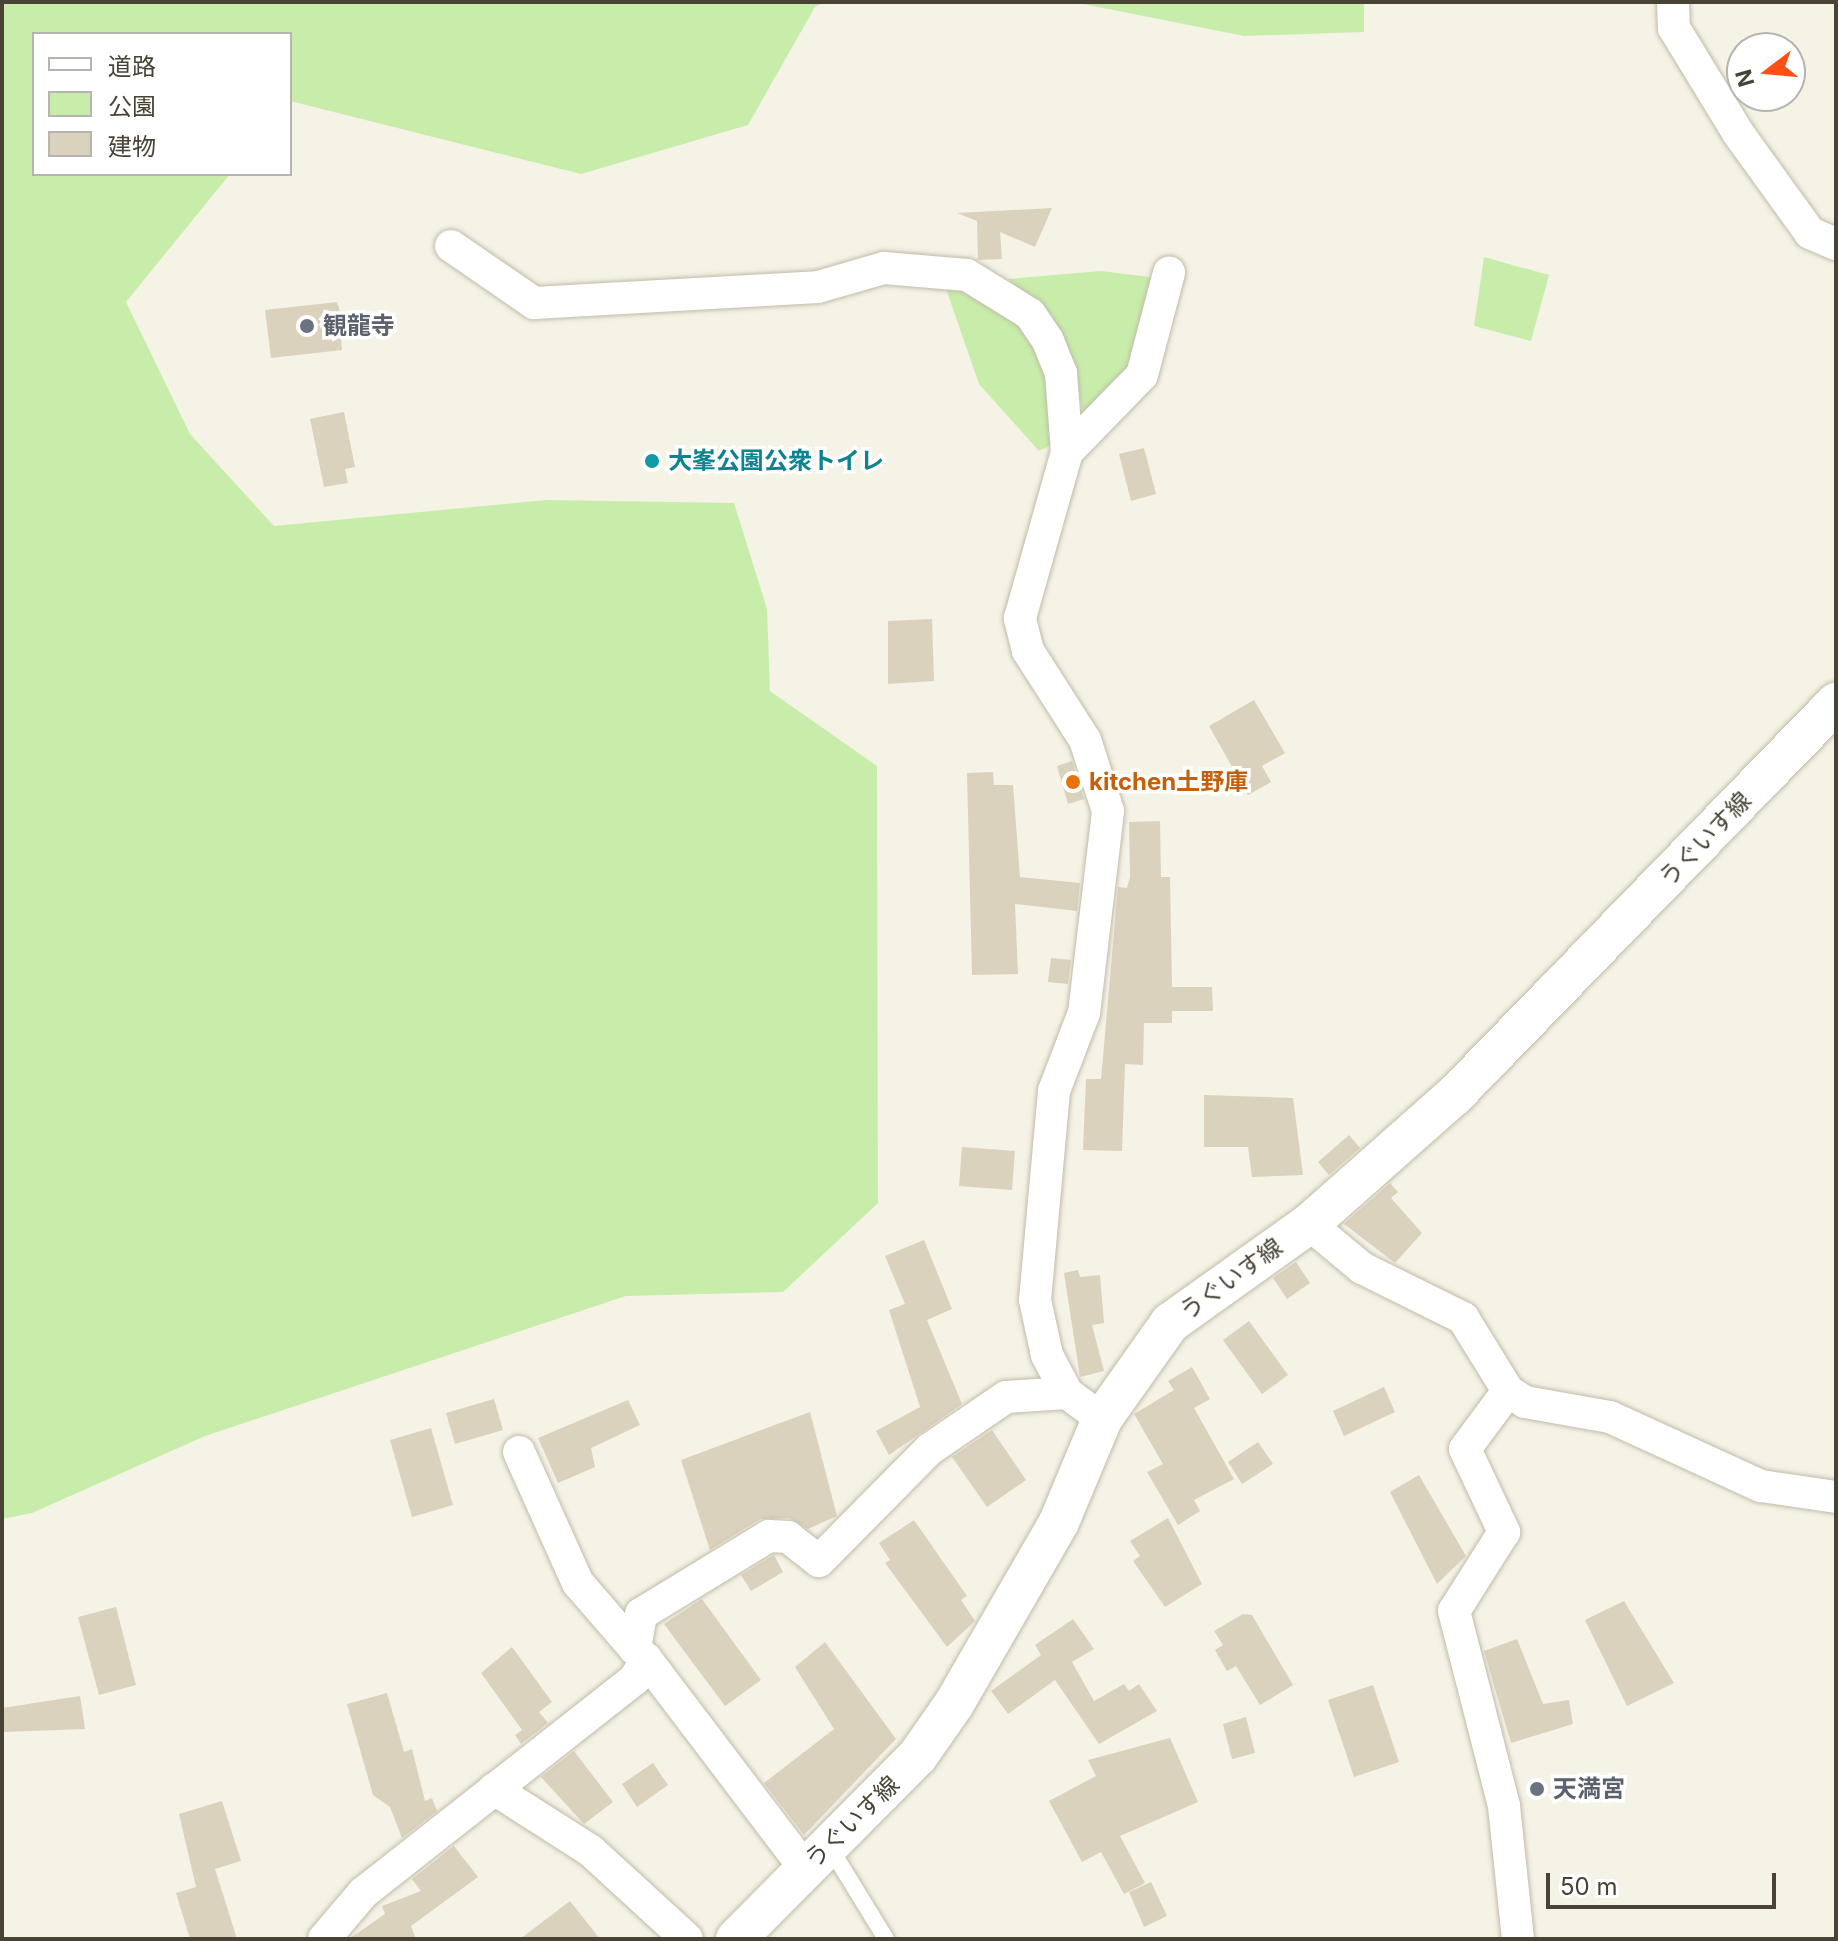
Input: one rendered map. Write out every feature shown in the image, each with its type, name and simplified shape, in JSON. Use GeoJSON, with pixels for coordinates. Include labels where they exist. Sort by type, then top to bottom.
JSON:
{"type":"FeatureCollection","features":[{"type":"Feature","properties":{"kind":"street"},"geometry":{"type":"LineString","coordinates":[[1673,2],[1674,28],[1738,133],[1810,233],[1836,244]]}},
{"type":"Feature","properties":{"kind":"street"},"geometry":{"type":"LineString","coordinates":[[451,246],[534,303],[818,287],[884,268],[939,269],[986,282],[1030,314],[1048,341],[1061,373],[1067,452],[1020,618],[1028,651],[1095,761],[1110,831],[1084,1013],[1054,1091],[1035,1300],[1047,1355],[1067,1393],[1102,1419]]}},
{"type":"Feature","properties":{"kind":"street"},"geometry":{"type":"LineString","coordinates":[[1067,452],[1142,375],[1169,273]]}},
{"type":"Feature","properties":{"kind":"street","name":"うぐいす線"},"geometry":{"type":"LineString","coordinates":[[736,1939],[917,1757],[954,1704],[1059,1522],[1102,1419],[1170,1323],[1309,1224],[1455,1095],[1836,703]]}},
{"type":"Feature","properties":{"kind":"street"},"geometry":{"type":"LineString","coordinates":[[1309,1224],[1362,1268],[1463,1318],[1508,1391],[1650,1431],[1761,1486],[1836,1497]]}},
{"type":"Feature","properties":{"kind":"street"},"geometry":{"type":"LineString","coordinates":[[1508,1391],[1465,1449],[1504,1532],[1454,1611],[1504,1806],[1518,1939]]}},
{"type":"Feature","properties":{"kind":"street"},"geometry":{"type":"LineString","coordinates":[[324,1939],[363,1893],[635,1679],[640,1654],[641,1614],[769,1536],[788,1537],[819,1561],[930,1449],[1006,1397],[1067,1393]]}},
{"type":"Feature","properties":{"kind":"street"},"geometry":{"type":"LineString","coordinates":[[519,1452],[578,1583],[817,1857]]}},
{"type":"Feature","properties":{"kind":"street"},"geometry":{"type":"LineString","coordinates":[[494,1789],[591,1851],[687,1939]]}},
{"type":"Feature","properties":{"kind":"lane"},"geometry":{"type":"LineString","coordinates":[[817,1857],[886,1939]]}},
{"type":"Feature","properties":{"kind":"green space"},"geometry":{"type":"Polygon","coordinates":[[[2,2],[825,2],[815,7],[748,125],[581,174],[292,102],[292,32],[32,32],[32,176],[228,176],[126,302],[190,434],[274,526],[546,500],[734,503],[767,609],[770,691],[877,766],[878,1203],[783,1292],[626,1296],[205,1436],[32,1513],[2,1519],[2,2]]]}},
{"type":"Feature","properties":{"kind":"green space"},"geometry":{"type":"Polygon","coordinates":[[[1073,2],[1364,2],[1364,32],[1244,36],[1073,2]]]}},
{"type":"Feature","properties":{"kind":"green space"},"geometry":{"type":"Polygon","coordinates":[[[1484,257],[1549,275],[1531,341],[1474,326],[1484,257]]]}},
{"type":"Feature","properties":{"kind":"green space"},"geometry":{"type":"Polygon","coordinates":[[[1101,271],[1158,278],[1133,370],[1098,411],[1083,410],[1071,363],[1038,306],[1008,279],[1101,271]]]}},
{"type":"Feature","properties":{"kind":"green space"},"geometry":{"type":"Polygon","coordinates":[[[944,283],[961,285],[1019,323],[1032,341],[1051,383],[1053,444],[1039,451],[979,384],[944,283]]]}},
{"type":"Feature","properties":{"kind":"building"},"geometry":{"type":"Polygon","coordinates":[[[1052,208],[1035,247],[1000,232],[1002,259],[978,260],[977,221],[957,213],[1052,208]]]}},
{"type":"Feature","properties":{"kind":"building","name":"観龍寺"},"geometry":{"type":"Polygon","coordinates":[[[337,302],[348,338],[341,339],[342,350],[271,358],[265,310],[337,302]]]}},
{"type":"Feature","properties":{"kind":"building"},"geometry":{"type":"Polygon","coordinates":[[[344,412],[355,467],[345,469],[348,483],[324,487],[310,419],[344,412]]]}},
{"type":"Feature","properties":{"kind":"building"},"geometry":{"type":"Polygon","coordinates":[[[1144,448],[1156,494],[1131,501],[1119,454],[1144,448]]]}},
{"type":"Feature","properties":{"kind":"building"},"geometry":{"type":"Polygon","coordinates":[[[932,619],[934,681],[888,684],[888,621],[932,619]]]}},
{"type":"Feature","properties":{"kind":"building"},"geometry":{"type":"Polygon","coordinates":[[[1254,700],[1285,753],[1262,766],[1271,782],[1248,795],[1209,726],[1254,700]]]}},
{"type":"Feature","properties":{"kind":"building","name":"kitchen土野庫"},"geometry":{"type":"Polygon","coordinates":[[[1072,761],[1084,799],[1068,804],[1057,766],[1072,761]]]}},
{"type":"Feature","properties":{"kind":"building"},"geometry":{"type":"Polygon","coordinates":[[[993,772],[994,785],[1013,785],[1020,877],[1080,883],[1077,911],[1015,904],[1018,974],[972,975],[967,773],[993,772]]]}},
{"type":"Feature","properties":{"kind":"building"},"geometry":{"type":"Polygon","coordinates":[[[1160,821],[1161,877],[1170,877],[1172,987],[1212,987],[1213,1011],[1172,1011],[1172,1023],[1144,1023],[1143,1065],[1125,1064],[1122,1151],[1083,1150],[1086,1079],[1101,1079],[1118,887],[1127,888],[1130,877],[1129,822],[1160,821]]]}},
{"type":"Feature","properties":{"kind":"building"},"geometry":{"type":"Polygon","coordinates":[[[1051,958],[1071,960],[1068,984],[1048,982],[1051,958]]]}},
{"type":"Feature","properties":{"kind":"building"},"geometry":{"type":"Polygon","coordinates":[[[1204,1095],[1293,1098],[1303,1175],[1252,1177],[1248,1147],[1204,1147],[1204,1095]]]}},
{"type":"Feature","properties":{"kind":"building"},"geometry":{"type":"Polygon","coordinates":[[[1349,1135],[1360,1148],[1329,1175],[1318,1162],[1349,1135]]]}},
{"type":"Feature","properties":{"kind":"building"},"geometry":{"type":"Polygon","coordinates":[[[962,1147],[1015,1151],[1012,1190],[959,1186],[962,1147]]]}},
{"type":"Feature","properties":{"kind":"building"},"geometry":{"type":"Polygon","coordinates":[[[1390,1183],[1398,1192],[1391,1198],[1422,1233],[1395,1263],[1344,1224],[1390,1183]]]}},
{"type":"Feature","properties":{"kind":"building"},"geometry":{"type":"Polygon","coordinates":[[[924,1240],[952,1309],[927,1320],[962,1404],[889,1455],[876,1431],[920,1407],[889,1310],[905,1304],[885,1256],[924,1240]]]}},
{"type":"Feature","properties":{"kind":"building"},"geometry":{"type":"Polygon","coordinates":[[[1296,1262],[1310,1283],[1287,1299],[1273,1278],[1296,1262]]]}},
{"type":"Feature","properties":{"kind":"building"},"geometry":{"type":"Polygon","coordinates":[[[1078,1270],[1080,1277],[1100,1275],[1104,1323],[1092,1325],[1104,1371],[1080,1377],[1064,1273],[1078,1270]]]}},
{"type":"Feature","properties":{"kind":"building"},"geometry":{"type":"Polygon","coordinates":[[[1249,1321],[1288,1375],[1262,1394],[1223,1340],[1249,1321]]]}},
{"type":"Feature","properties":{"kind":"building"},"geometry":{"type":"Polygon","coordinates":[[[1192,1367],[1210,1399],[1194,1408],[1234,1479],[1194,1500],[1200,1511],[1178,1525],[1147,1472],[1163,1464],[1134,1414],[1174,1390],[1168,1381],[1192,1367]]]}},
{"type":"Feature","properties":{"kind":"building"},"geometry":{"type":"Polygon","coordinates":[[[1384,1387],[1395,1412],[1344,1436],[1333,1411],[1384,1387]]]}},
{"type":"Feature","properties":{"kind":"building"},"geometry":{"type":"Polygon","coordinates":[[[494,1399],[503,1430],[455,1444],[446,1413],[494,1399]]]}},
{"type":"Feature","properties":{"kind":"building"},"geometry":{"type":"Polygon","coordinates":[[[628,1400],[640,1425],[591,1448],[595,1467],[558,1483],[538,1438],[628,1400]]]}},
{"type":"Feature","properties":{"kind":"building"},"geometry":{"type":"Polygon","coordinates":[[[810,1412],[837,1516],[808,1529],[789,1518],[760,1519],[710,1550],[681,1460],[810,1412]]]}},
{"type":"Feature","properties":{"kind":"building"},"geometry":{"type":"Polygon","coordinates":[[[431,1428],[453,1505],[412,1517],[390,1440],[431,1428]]]}},
{"type":"Feature","properties":{"kind":"building"},"geometry":{"type":"Polygon","coordinates":[[[992,1430],[1026,1480],[987,1507],[952,1457],[992,1430]]]}},
{"type":"Feature","properties":{"kind":"building"},"geometry":{"type":"Polygon","coordinates":[[[1258,1442],[1273,1464],[1242,1484],[1228,1462],[1258,1442]]]}},
{"type":"Feature","properties":{"kind":"building"},"geometry":{"type":"Polygon","coordinates":[[[1419,1475],[1466,1556],[1437,1584],[1390,1492],[1419,1475]]]}},
{"type":"Feature","properties":{"kind":"building"},"geometry":{"type":"Polygon","coordinates":[[[1168,1518],[1202,1584],[1165,1607],[1133,1561],[1140,1556],[1130,1541],[1168,1518]]]}},
{"type":"Feature","properties":{"kind":"building"},"geometry":{"type":"Polygon","coordinates":[[[914,1520],[967,1596],[961,1600],[975,1621],[947,1647],[885,1563],[890,1560],[879,1543],[914,1520]]]}},
{"type":"Feature","properties":{"kind":"building"},"geometry":{"type":"Polygon","coordinates":[[[774,1555],[783,1572],[751,1591],[741,1575],[774,1555]]]}},
{"type":"Feature","properties":{"kind":"building"},"geometry":{"type":"Polygon","coordinates":[[[702,1599],[761,1680],[725,1706],[664,1624],[702,1599]]]}},
{"type":"Feature","properties":{"kind":"building"},"geometry":{"type":"Polygon","coordinates":[[[1624,1601],[1674,1683],[1627,1706],[1585,1620],[1624,1601]]]}},
{"type":"Feature","properties":{"kind":"building"},"geometry":{"type":"Polygon","coordinates":[[[116,1607],[136,1685],[99,1695],[78,1617],[116,1607]]]}},
{"type":"Feature","properties":{"kind":"building"},"geometry":{"type":"Polygon","coordinates":[[[1243,1614],[1252,1615],[1293,1685],[1260,1705],[1236,1666],[1227,1671],[1215,1650],[1223,1645],[1214,1631],[1243,1614]]]}},
{"type":"Feature","properties":{"kind":"building"},"geometry":{"type":"Polygon","coordinates":[[[1073,1619],[1094,1649],[1072,1662],[1094,1701],[1124,1684],[1129,1691],[1139,1684],[1157,1711],[1099,1744],[1055,1680],[1008,1714],[991,1691],[1041,1655],[1035,1645],[1073,1619]]]}},
{"type":"Feature","properties":{"kind":"building"},"geometry":{"type":"Polygon","coordinates":[[[1517,1639],[1543,1704],[1569,1700],[1573,1724],[1511,1743],[1484,1651],[1517,1639]]]}},
{"type":"Feature","properties":{"kind":"building"},"geometry":{"type":"Polygon","coordinates":[[[825,1642],[896,1739],[804,1835],[764,1783],[834,1729],[795,1667],[825,1642]]]}},
{"type":"Feature","properties":{"kind":"building"},"geometry":{"type":"Polygon","coordinates":[[[512,1647],[552,1702],[539,1712],[548,1723],[521,1744],[515,1735],[522,1730],[481,1673],[512,1647]]]}},
{"type":"Feature","properties":{"kind":"building"},"geometry":{"type":"Polygon","coordinates":[[[1373,1685],[1399,1762],[1354,1777],[1328,1700],[1373,1685]]]}},
{"type":"Feature","properties":{"kind":"building"},"geometry":{"type":"Polygon","coordinates":[[[387,1693],[404,1752],[412,1749],[425,1801],[432,1798],[437,1811],[402,1838],[390,1807],[373,1795],[347,1704],[387,1693]]]}},
{"type":"Feature","properties":{"kind":"building"},"geometry":{"type":"Polygon","coordinates":[[[80,1696],[85,1729],[2,1732],[2,1708],[80,1696]]]}},
{"type":"Feature","properties":{"kind":"building"},"geometry":{"type":"Polygon","coordinates":[[[1246,1717],[1255,1753],[1232,1759],[1223,1724],[1246,1717]]]}},
{"type":"Feature","properties":{"kind":"building"},"geometry":{"type":"Polygon","coordinates":[[[1170,1738],[1198,1802],[1120,1836],[1145,1883],[1124,1894],[1101,1852],[1082,1862],[1049,1801],[1096,1776],[1088,1760],[1170,1738]]]}},
{"type":"Feature","properties":{"kind":"building"},"geometry":{"type":"Polygon","coordinates":[[[574,1751],[613,1802],[584,1824],[541,1777],[574,1751]]]}},
{"type":"Feature","properties":{"kind":"building"},"geometry":{"type":"Polygon","coordinates":[[[653,1763],[668,1785],[637,1807],[622,1784],[653,1763]]]}},
{"type":"Feature","properties":{"kind":"building"},"geometry":{"type":"Polygon","coordinates":[[[222,1801],[241,1861],[215,1869],[237,1939],[190,1939],[176,1893],[196,1887],[179,1814],[222,1801]]]}},
{"type":"Feature","properties":{"kind":"building"},"geometry":{"type":"Polygon","coordinates":[[[454,1846],[478,1877],[411,1926],[416,1939],[349,1939],[385,1914],[382,1906],[421,1891],[412,1879],[454,1846]]]}},
{"type":"Feature","properties":{"kind":"building"},"geometry":{"type":"Polygon","coordinates":[[[1151,1882],[1167,1916],[1144,1927],[1129,1892],[1151,1882]]]}},
{"type":"Feature","properties":{"kind":"building"},"geometry":{"type":"Polygon","coordinates":[[[570,1901],[600,1939],[520,1939],[570,1901]]]}},
{"type":"Feature","properties":{"kind":"place","name":"観龍寺"},"geometry":{"type":"Point","coordinates":[307,326]}},
{"type":"Feature","properties":{"kind":"place","name":"大峯公園公衆トイレ"},"geometry":{"type":"Point","coordinates":[652,461]}},
{"type":"Feature","properties":{"kind":"place","name":"kitchen土野庫"},"geometry":{"type":"Point","coordinates":[1073,782]}},
{"type":"Feature","properties":{"kind":"place","name":"天満宮"},"geometry":{"type":"Point","coordinates":[1537,1789]}}]}
